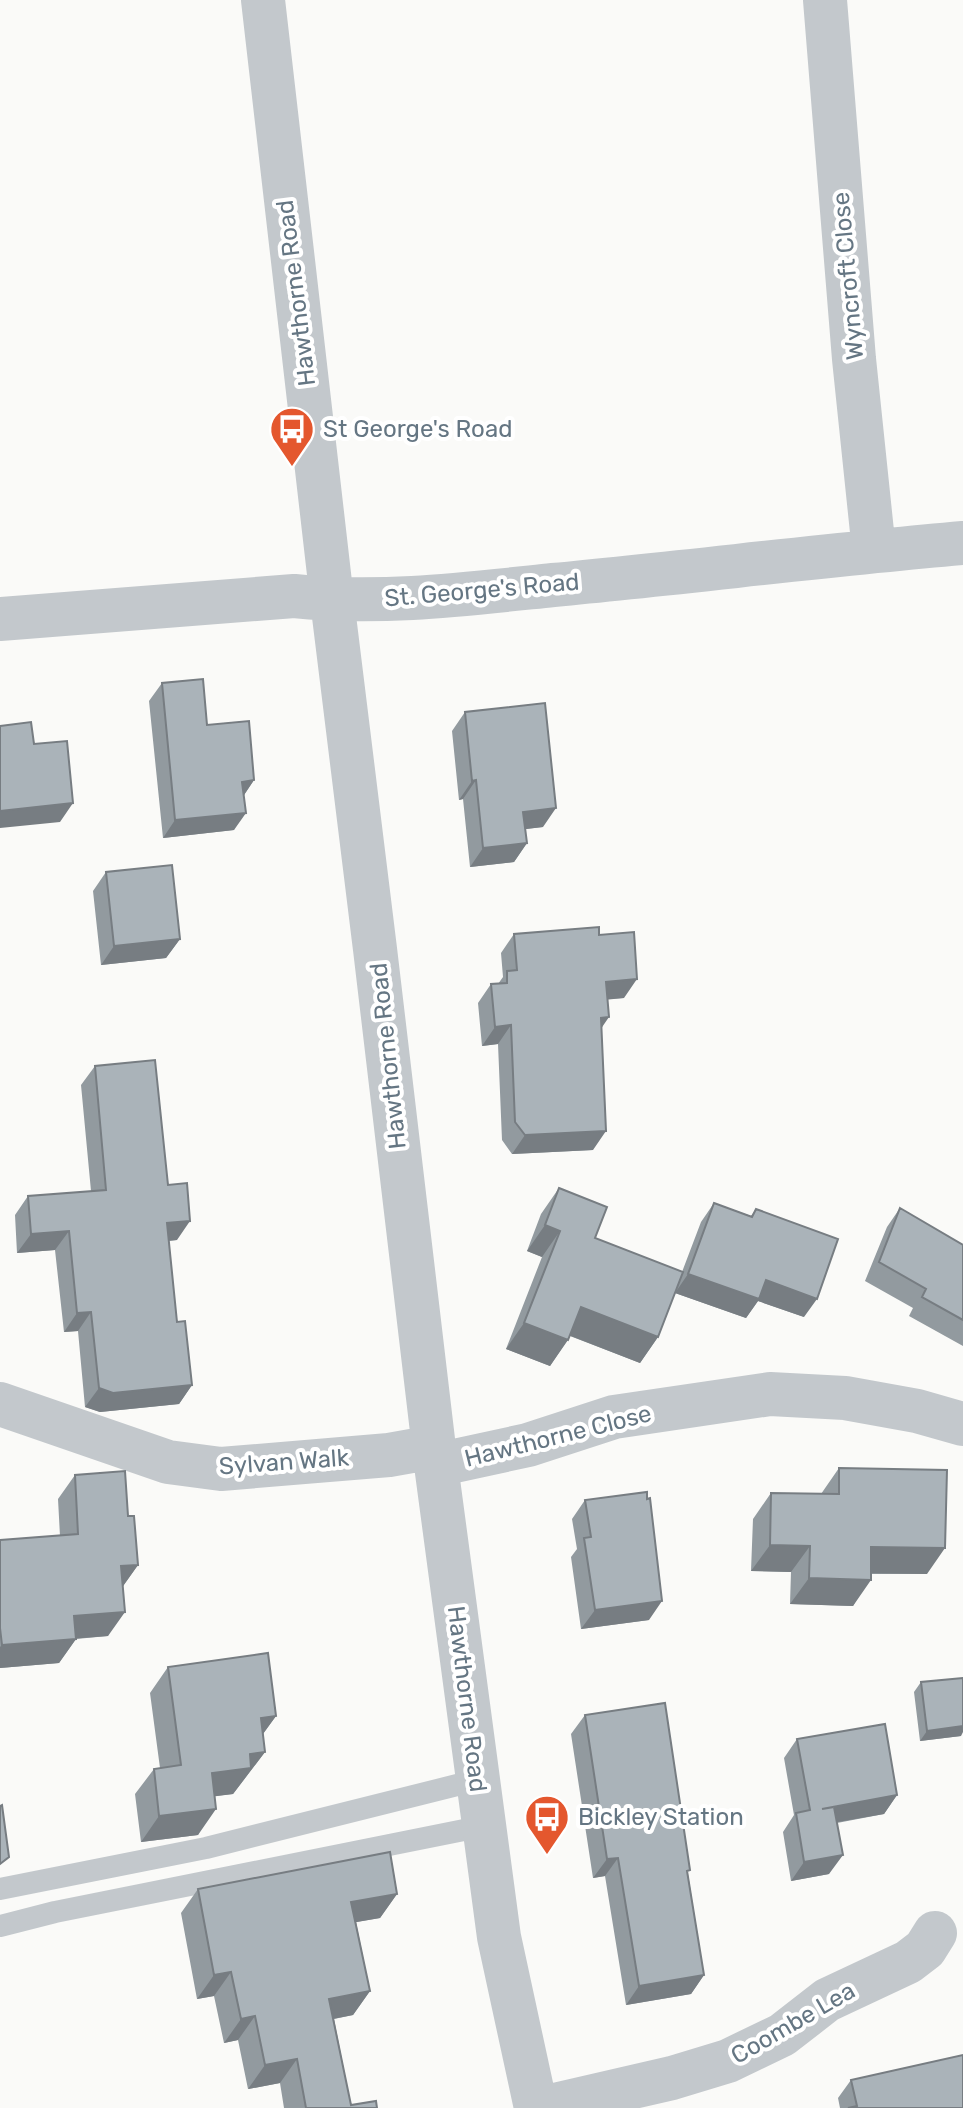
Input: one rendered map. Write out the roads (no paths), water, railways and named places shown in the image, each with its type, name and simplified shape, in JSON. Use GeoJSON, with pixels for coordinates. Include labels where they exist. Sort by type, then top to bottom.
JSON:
{"type":"FeatureCollection","features":[{"type":"Feature","properties":{"kind":"street","name":"Hawthorne Road"},"geometry":{"type":"LineString","coordinates":[[263,0],[332,600],[477,1780],[499,1937],[539,2108]]}},
{"type":"Feature","properties":{"kind":"street","name":"Wyncroft Close"},"geometry":{"type":"LineString","coordinates":[[825,0],[854,359],[874,551]]}},
{"type":"Feature","properties":{"kind":"street","name":"St. George's Road"},"geometry":{"type":"LineString","coordinates":[[0,619],[294,596],[332,600],[444,596],[963,543]]}},
{"type":"Feature","properties":{"kind":"street","name":"Hawthorne Close"},"geometry":{"type":"LineString","coordinates":[[435,1456],[528,1445],[614,1417],[770,1394],[845,1398],[917,1411],[963,1424]]}},
{"type":"Feature","properties":{"kind":"street","name":"Sylvan Walk"},"geometry":{"type":"LineString","coordinates":[[0,1404],[168,1462],[221,1469],[389,1455],[435,1456]]}},
{"type":"Feature","properties":{"kind":"street","name":"Coombe Lea"},"geometry":{"type":"LineString","coordinates":[[539,2108],[672,2078],[728,2061],[782,2035],[827,2000],[908,1962],[925,1949],[935,1933]]}},
{"type":"Feature","properties":{"kind":"lane"},"geometry":{"type":"LineString","coordinates":[[0,1889],[206,1848],[477,1780]]}},
{"type":"Feature","properties":{"kind":"lane"},"geometry":{"type":"LineString","coordinates":[[0,1926],[55,1912],[484,1826]]}},
{"type":"Feature","properties":{"kind":"place","name":"St George's Road"},"geometry":{"type":"Point","coordinates":[292,468]}},
{"type":"Feature","properties":{"kind":"place","name":"Bickley Station"},"geometry":{"type":"Point","coordinates":[547,1856]}}]}
